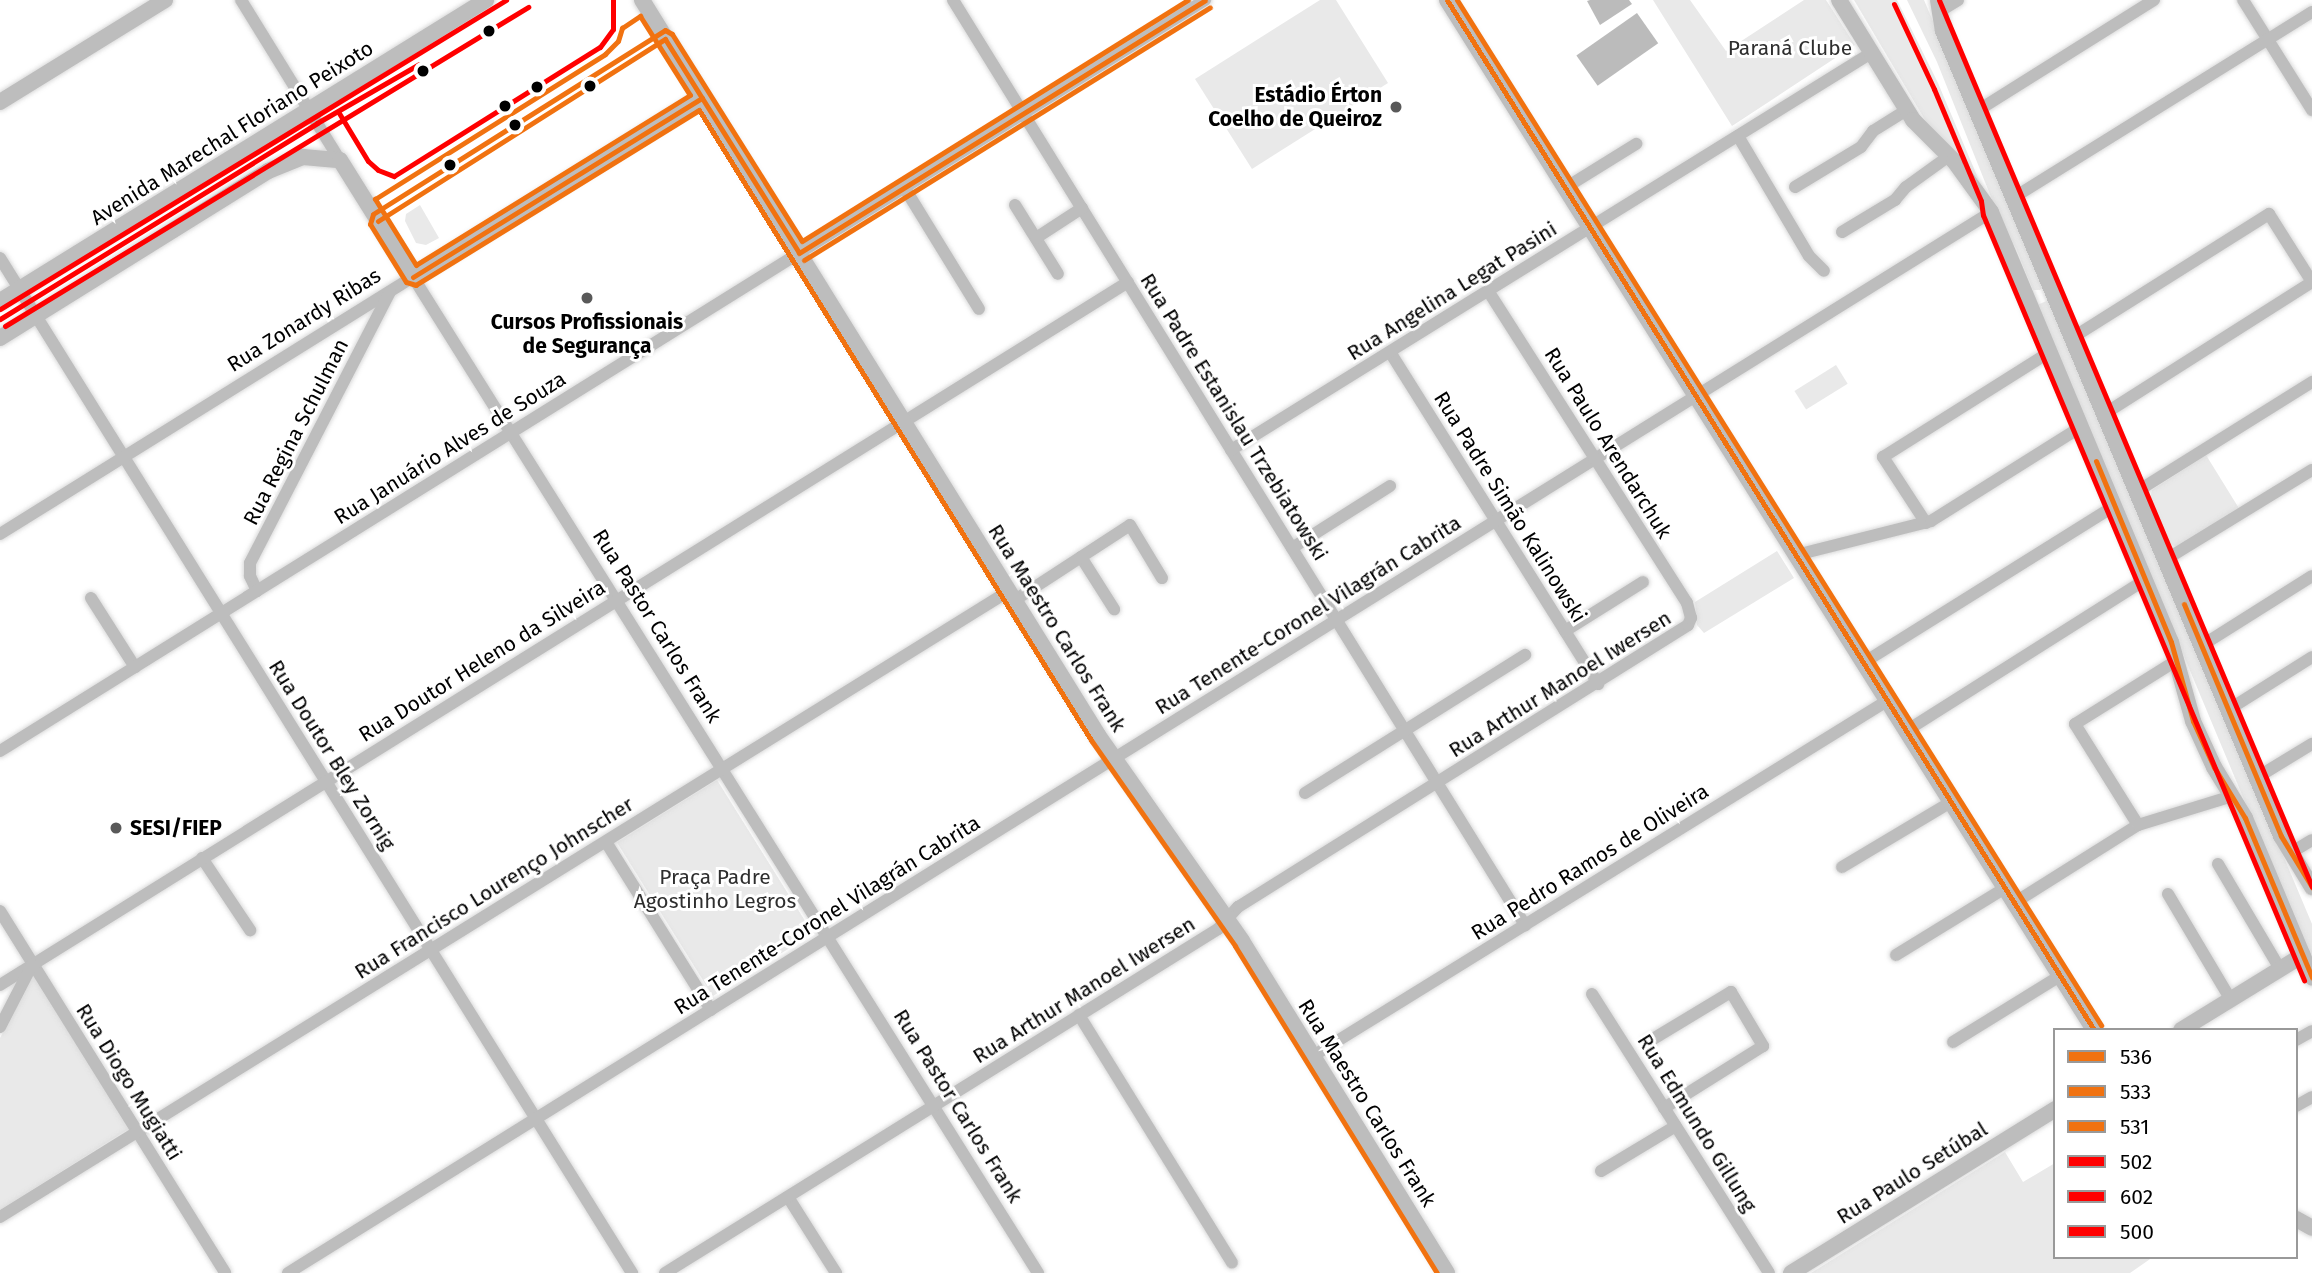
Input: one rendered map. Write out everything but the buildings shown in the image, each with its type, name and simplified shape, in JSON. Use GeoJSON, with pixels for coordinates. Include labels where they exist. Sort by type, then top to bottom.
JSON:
{"type":"FeatureCollection","features":[{"type":"Feature","properties":{"kind":"main road","name":"Avenida Marechal Floriano Peixoto"},"geometry":{"type":"LineString","coordinates":[[0,301],[486,0]]}},
{"type":"Feature","properties":{"kind":"main road"},"geometry":{"type":"LineString","coordinates":[[1447,0],[2093,1028]]}},
{"type":"Feature","properties":{"kind":"main road"},"geometry":{"type":"LineString","coordinates":[[1839,0],[1906,110],[1918,126],[1949,156],[1991,212],[2171,642],[2199,734],[2245,818],[2312,977]]}},
{"type":"Feature","properties":{"kind":"main road"},"geometry":{"type":"LineString","coordinates":[[0,102],[163,1]]}},
{"type":"Feature","properties":{"kind":"main road","name":"Rua Maestro Carlos Frank"},"geometry":{"type":"LineString","coordinates":[[642,1],[1113,759],[1227,919],[1447,1273]]}},
{"type":"Feature","properties":{"kind":"main road"},"geometry":{"type":"LineString","coordinates":[[1939,5],[1943,31],[2280,836],[2312,887]]}},
{"type":"Feature","properties":{"kind":"main road","name":"Rua Zonardy Ribas"},"geometry":{"type":"LineString","coordinates":[[413,277],[702,98]]}},
{"type":"Feature","properties":{"kind":"main road"},"geometry":{"type":"LineString","coordinates":[[0,338],[279,165],[303,157],[340,160]]}},
{"type":"Feature","properties":{"kind":"main road","name":"Rua Pastor Carlos Frank"},"geometry":{"type":"LineString","coordinates":[[340,160],[413,277]]}},
{"type":"Feature","properties":{"kind":"main road"},"geometry":{"type":"LineString","coordinates":[[2025,293],[2039,297],[2050,286]]}},
{"type":"Feature","properties":{"kind":"main road"},"geometry":{"type":"LineString","coordinates":[[2096,461],[2096,452],[2103,446],[2110,444],[2119,451]]}},
{"type":"Feature","properties":{"kind":"main road"},"geometry":{"type":"LineString","coordinates":[[2184,1028],[2303,956]]}},
{"type":"Feature","properties":{"kind":"main road","name":"Rua Paulo Setúbal"},"geometry":{"type":"LineString","coordinates":[[1791,1273],[2053,1110]]}},
{"type":"Feature","properties":{"kind":"street","name":"Rua Pastor Carlos Frank"},"geometry":{"type":"LineString","coordinates":[[241,0],[340,160]]}},
{"type":"Feature","properties":{"kind":"street","name":"Rua Padre Estanislau Trzebiatowski"},"geometry":{"type":"LineString","coordinates":[[953,0],[1525,925]]}},
{"type":"Feature","properties":{"kind":"street","name":"Rua Januário Alves de Souza"},"geometry":{"type":"LineString","coordinates":[[0,751],[1205,0]]}},
{"type":"Feature","properties":{"kind":"street"},"geometry":{"type":"LineString","coordinates":[[1939,5],[1958,0]]}},
{"type":"Feature","properties":{"kind":"street"},"geometry":{"type":"LineString","coordinates":[[1977,111],[2154,0]]}},
{"type":"Feature","properties":{"kind":"street"},"geometry":{"type":"LineString","coordinates":[[2243,0],[2312,110]]}},
{"type":"Feature","properties":{"kind":"street"},"geometry":{"type":"LineString","coordinates":[[2013,198],[2312,12]]}},
{"type":"Feature","properties":{"kind":"street","name":"Rua Angelina Legat Pasini"},"geometry":{"type":"LineString","coordinates":[[1231,450],[1871,53]]}},
{"type":"Feature","properties":{"kind":"street"},"geometry":{"type":"LineString","coordinates":[[1795,187],[1861,147],[1873,131],[1906,110]]}},
{"type":"Feature","properties":{"kind":"street"},"geometry":{"type":"LineString","coordinates":[[1738,136],[1809,256],[1824,271]]}},
{"type":"Feature","properties":{"kind":"street"},"geometry":{"type":"LineString","coordinates":[[1565,188],[1636,144]]}},
{"type":"Feature","properties":{"kind":"street"},"geometry":{"type":"LineString","coordinates":[[1842,232],[1895,200],[1906,187],[1949,156]]}},
{"type":"Feature","properties":{"kind":"street"},"geometry":{"type":"LineString","coordinates":[[904,187],[979,309]]}},
{"type":"Feature","properties":{"kind":"street"},"geometry":{"type":"LineString","coordinates":[[1015,205],[1058,274]]}},
{"type":"Feature","properties":{"kind":"street"},"geometry":{"type":"LineString","coordinates":[[1036,238],[1082,208]]}},
{"type":"Feature","properties":{"kind":"street","name":"Rua Tenente-Coronel Vilagrán Cabrita"},"geometry":{"type":"LineString","coordinates":[[288,1273],[1991,212]]}},
{"type":"Feature","properties":{"kind":"street"},"geometry":{"type":"LineString","coordinates":[[2072,338],[2269,214],[2312,282],[2104,414]]}},
{"type":"Feature","properties":{"kind":"street","name":"Rua Doutor Bley Zornig"},"geometry":{"type":"LineString","coordinates":[[0,258],[632,1273]]}},
{"type":"Feature","properties":{"kind":"street","name":"Rua Pastor Carlos Frank"},"geometry":{"type":"LineString","coordinates":[[413,277],[1038,1273]]}},
{"type":"Feature","properties":{"kind":"street","name":"Rua Zonardy Ribas"},"geometry":{"type":"LineString","coordinates":[[0,534],[413,277]]}},
{"type":"Feature","properties":{"kind":"street","name":"Rua Doutor Heleno da Silveira"},"geometry":{"type":"LineString","coordinates":[[0,985],[1128,282]]}},
{"type":"Feature","properties":{"kind":"street","name":"Rua Regina Schulman"},"geometry":{"type":"LineString","coordinates":[[257,591],[250,576],[250,563],[390,291]]}},
{"type":"Feature","properties":{"kind":"street","name":"Rua Paulo Arendarchuk"},"geometry":{"type":"LineString","coordinates":[[1488,291],[1687,603],[1690,618]]}},
{"type":"Feature","properties":{"kind":"street","name":"Rua Padre Simão Kalinowski"},"geometry":{"type":"LineString","coordinates":[[1390,352],[1598,684]]}},
{"type":"Feature","properties":{"kind":"street"},"geometry":{"type":"LineString","coordinates":[[1926,523],[1883,457],[2050,352]]}},
{"type":"Feature","properties":{"kind":"street"},"geometry":{"type":"LineString","coordinates":[[2136,492],[2312,383]]}},
{"type":"Feature","properties":{"kind":"street"},"geometry":{"type":"LineString","coordinates":[[1796,555],[1926,523],[2081,427]]}},
{"type":"Feature","properties":{"kind":"street"},"geometry":{"type":"LineString","coordinates":[[2165,560],[2312,470]]}},
{"type":"Feature","properties":{"kind":"street"},"geometry":{"type":"LineString","coordinates":[[1292,548],[1390,486]]}},
{"type":"Feature","properties":{"kind":"street"},"geometry":{"type":"LineString","coordinates":[[1864,663],[2114,506]]}},
{"type":"Feature","properties":{"kind":"street","name":"Rua Francisco Lourenço Johnscher"},"geometry":{"type":"LineString","coordinates":[[0,1217],[722,769],[1081,557],[1130,525],[1162,579]]}},
{"type":"Feature","properties":{"kind":"street"},"geometry":{"type":"LineString","coordinates":[[1081,557],[1114,609]]}},
{"type":"Feature","properties":{"kind":"street"},"geometry":{"type":"LineString","coordinates":[[2201,646],[2312,576]]}},
{"type":"Feature","properties":{"kind":"street"},"geometry":{"type":"LineString","coordinates":[[1906,731],[2145,580]]}},
{"type":"Feature","properties":{"kind":"street"},"geometry":{"type":"LineString","coordinates":[[1565,631],[1643,582]]}},
{"type":"Feature","properties":{"kind":"street"},"geometry":{"type":"LineString","coordinates":[[91,598],[135,667]]}},
{"type":"Feature","properties":{"kind":"street","name":"Rua Arthur Manoel Iwersen"},"geometry":{"type":"LineString","coordinates":[[666,1273],[1218,929],[1238,908],[1682,631],[1690,618]]}},
{"type":"Feature","properties":{"kind":"street"},"geometry":{"type":"LineString","coordinates":[[1305,793],[1525,655]]}},
{"type":"Feature","properties":{"kind":"street"},"geometry":{"type":"LineString","coordinates":[[2228,710],[2312,657]]}},
{"type":"Feature","properties":{"kind":"street"},"geometry":{"type":"LineString","coordinates":[[2138,825],[2075,724],[2176,661]]}},
{"type":"Feature","properties":{"kind":"street","name":"Rua Pedro Ramos de Oliveira"},"geometry":{"type":"LineString","coordinates":[[1313,1056],[1887,701]]}},
{"type":"Feature","properties":{"kind":"street"},"geometry":{"type":"LineString","coordinates":[[2256,778],[2312,744]]}},
{"type":"Feature","properties":{"kind":"street"},"geometry":{"type":"LineString","coordinates":[[2014,902],[2138,825],[2232,796]]}},
{"type":"Feature","properties":{"kind":"street"},"geometry":{"type":"LineString","coordinates":[[1842,867],[1951,802]]}},
{"type":"Feature","properties":{"kind":"street"},"geometry":{"type":"LineString","coordinates":[[2292,852],[2312,840]]}},
{"type":"Feature","properties":{"kind":"street"},"geometry":{"type":"LineString","coordinates":[[606,842],[711,1010]]}},
{"type":"Feature","properties":{"kind":"street"},"geometry":{"type":"LineString","coordinates":[[202,858],[250,930]]}},
{"type":"Feature","properties":{"kind":"street"},"geometry":{"type":"LineString","coordinates":[[2218,864],[2280,969]]}},
{"type":"Feature","properties":{"kind":"street"},"geometry":{"type":"LineString","coordinates":[[1896,956],[2004,888]]}},
{"type":"Feature","properties":{"kind":"street"},"geometry":{"type":"LineString","coordinates":[[2168,894],[2231,1000]]}},
{"type":"Feature","properties":{"kind":"street","name":"Rua Diogo Mugiatti"},"geometry":{"type":"LineString","coordinates":[[0,911],[225,1273]]}},
{"type":"Feature","properties":{"kind":"street"},"geometry":{"type":"LineString","coordinates":[[0,1027],[33,964]]}},
{"type":"Feature","properties":{"kind":"street"},"geometry":{"type":"LineString","coordinates":[[1953,1042],[2060,976]]}},
{"type":"Feature","properties":{"kind":"street"},"geometry":{"type":"LineString","coordinates":[[1648,1042],[1731,992],[1763,1046],[1664,1108]]}},
{"type":"Feature","properties":{"kind":"street","name":"Rua Edmundo Gillung"},"geometry":{"type":"LineString","coordinates":[[1592,994],[1769,1273]]}},
{"type":"Feature","properties":{"kind":"street"},"geometry":{"type":"LineString","coordinates":[[1079,1015],[1231,1263]]}},
{"type":"Feature","properties":{"kind":"street"},"geometry":{"type":"LineString","coordinates":[[1601,1171],[1676,1126]]}},
{"type":"Feature","properties":{"kind":"street"},"geometry":{"type":"LineString","coordinates":[[788,1197],[836,1273]]}},
{"type":"Feature","properties":{"kind":"green space"},"geometry":{"type":"Polygon","coordinates":[[[1320,0],[1336,0],[1388,83],[1252,169],[1195,79],[1320,0]]]}},
{"type":"Feature","properties":{"kind":"green space","name":"Paraná Clube"},"geometry":{"type":"Polygon","coordinates":[[[1653,0],[1690,0],[1726,51],[1804,0],[1826,0],[1855,45],[1732,126],[1653,0]]]}},
{"type":"Feature","properties":{"kind":"green space"},"geometry":{"type":"Polygon","coordinates":[[[1854,0],[1897,0],[1938,83],[1983,190],[1928,125],[1854,0]]]}},
{"type":"Feature","properties":{"kind":"green space"},"geometry":{"type":"Polygon","coordinates":[[[1907,0],[1924,0],[2044,285],[2040,290],[2033,290],[2016,248],[2005,232],[1937,62],[1907,0]]]}},
{"type":"Feature","properties":{"kind":"green space"},"geometry":{"type":"Polygon","coordinates":[[[420,205],[439,238],[426,245],[416,243],[405,221],[406,214],[420,205]]]}},
{"type":"Feature","properties":{"kind":"green space"},"geometry":{"type":"Polygon","coordinates":[[[2049,300],[2312,924],[2312,962],[2037,305],[2049,300]]]}},
{"type":"Feature","properties":{"kind":"green space"},"geometry":{"type":"Polygon","coordinates":[[[1836,365],[1848,384],[1806,410],[1794,391],[1836,365]]]}},
{"type":"Feature","properties":{"kind":"green space"},"geometry":{"type":"Polygon","coordinates":[[[2206,455],[2240,510],[2180,547],[2171,545],[2150,498],[2152,490],[2206,455]]]}},
{"type":"Feature","properties":{"kind":"green space"},"geometry":{"type":"Polygon","coordinates":[[[1777,551],[1794,578],[1704,633],[1697,625],[1695,602],[1777,551]]]}},
{"type":"Feature","properties":{"kind":"green space","name":"Praça Padre Agostinho Legros"},"geometry":{"type":"Polygon","coordinates":[[[717,780],[813,933],[713,996],[617,843],[717,780]]]}},
{"type":"Feature","properties":{"kind":"green space"},"geometry":{"type":"Polygon","coordinates":[[[34,973],[130,1128],[0,1210],[0,1038],[34,973]]]}},
{"type":"Feature","properties":{"kind":"green space"},"geometry":{"type":"Polygon","coordinates":[[[2005,1152],[2023,1182],[2053,1164],[2053,1259],[2150,1259],[2130,1273],[1811,1273],[2005,1152]]]}},
{"type":"Feature","properties":{"kind":"shaded area"},"geometry":{"type":"Polygon","coordinates":[[[1629,0],[1632,4],[1600,25],[1587,1],[1629,0]]]}},
{"type":"Feature","properties":{"kind":"shaded area"},"geometry":{"type":"Polygon","coordinates":[[[1637,13],[1658,43],[1598,86],[1576,55],[1637,13]]]}},
{"type":"Feature","properties":{"kind":"transit line","name":"602"},"geometry":{"type":"LineString","coordinates":[[0,309],[506,0]]}},
{"type":"Feature","properties":{"kind":"transit line","name":"500"},"geometry":{"type":"LineString","coordinates":[[339,113],[368,161],[378,170],[394,176],[600,47],[613,29],[613,0]]}},
{"type":"Feature","properties":{"kind":"transit line","name":"531"},"geometry":{"type":"LineString","coordinates":[[699,110],[416,285],[406,282],[370,224],[373,214],[665,30],[672,34],[802,241],[1188,0]]}},
{"type":"Feature","properties":{"kind":"transit line","name":"536"},"geometry":{"type":"LineString","coordinates":[[799,253],[1205,0]]}},
{"type":"Feature","properties":{"kind":"transit line","name":"536"},"geometry":{"type":"LineString","coordinates":[[1447,0],[2093,1028]]}},
{"type":"Feature","properties":{"kind":"transit line","name":"531"},"geometry":{"type":"LineString","coordinates":[[1457,0],[2101,1025]]}},
{"type":"Feature","properties":{"kind":"transit line","name":"602"},"geometry":{"type":"LineString","coordinates":[[1939,0],[2312,887]]}},
{"type":"Feature","properties":{"kind":"transit line","name":"502"},"geometry":{"type":"LineString","coordinates":[[1894,4],[1934,89],[1981,201],[1983,215],[2304,980]]}},
{"type":"Feature","properties":{"kind":"transit line","name":"502"},"geometry":{"type":"LineString","coordinates":[[5,326],[528,7]]}},
{"type":"Feature","properties":{"kind":"transit line","name":"533"},"geometry":{"type":"LineString","coordinates":[[804,260],[1210,7]]}},
{"type":"Feature","properties":{"kind":"transit line","name":"533"},"geometry":{"type":"LineString","coordinates":[[640,16],[690,95],[416,265],[375,199],[605,54],[618,41],[622,28],[640,16]]}},
{"type":"Feature","properties":{"kind":"transit line","name":"536"},"geometry":{"type":"LineString","coordinates":[[665,39],[799,253]]}},
{"type":"Feature","properties":{"kind":"transit line","name":"536"},"geometry":{"type":"LineString","coordinates":[[378,221],[665,39]]}},
{"type":"Feature","properties":{"kind":"transit line","name":"500"},"geometry":{"type":"LineString","coordinates":[[0,319],[317,123],[419,64]]}},
{"type":"Feature","properties":{"kind":"transit line","name":"536"},"geometry":{"type":"LineString","coordinates":[[413,277],[702,98]]}},
{"type":"Feature","properties":{"kind":"transit line","name":"533"},"geometry":{"type":"LineString","coordinates":[[699,110],[1091,740],[1235,946],[1437,1273]]}},
{"type":"Feature","properties":{"kind":"transit line","name":"536"},"geometry":{"type":"LineString","coordinates":[[2096,461],[2171,642],[2193,721],[2214,767],[2245,818],[2312,977]]}},
{"type":"Feature","properties":{"kind":"transit line","name":"536"},"geometry":{"type":"LineString","coordinates":[[2184,604],[2281,836],[2312,887]]}},
{"type":"Feature","properties":{"kind":"place","name":"Estádio Érton Coelho de Queiroz"},"geometry":{"type":"Point","coordinates":[1396,107]}},
{"type":"Feature","properties":{"kind":"place","name":"Cursos Profissionais de Segurança"},"geometry":{"type":"Point","coordinates":[587,298]}},
{"type":"Feature","properties":{"kind":"place","name":"SESI/FIEP"},"geometry":{"type":"Point","coordinates":[116,828]}}]}
